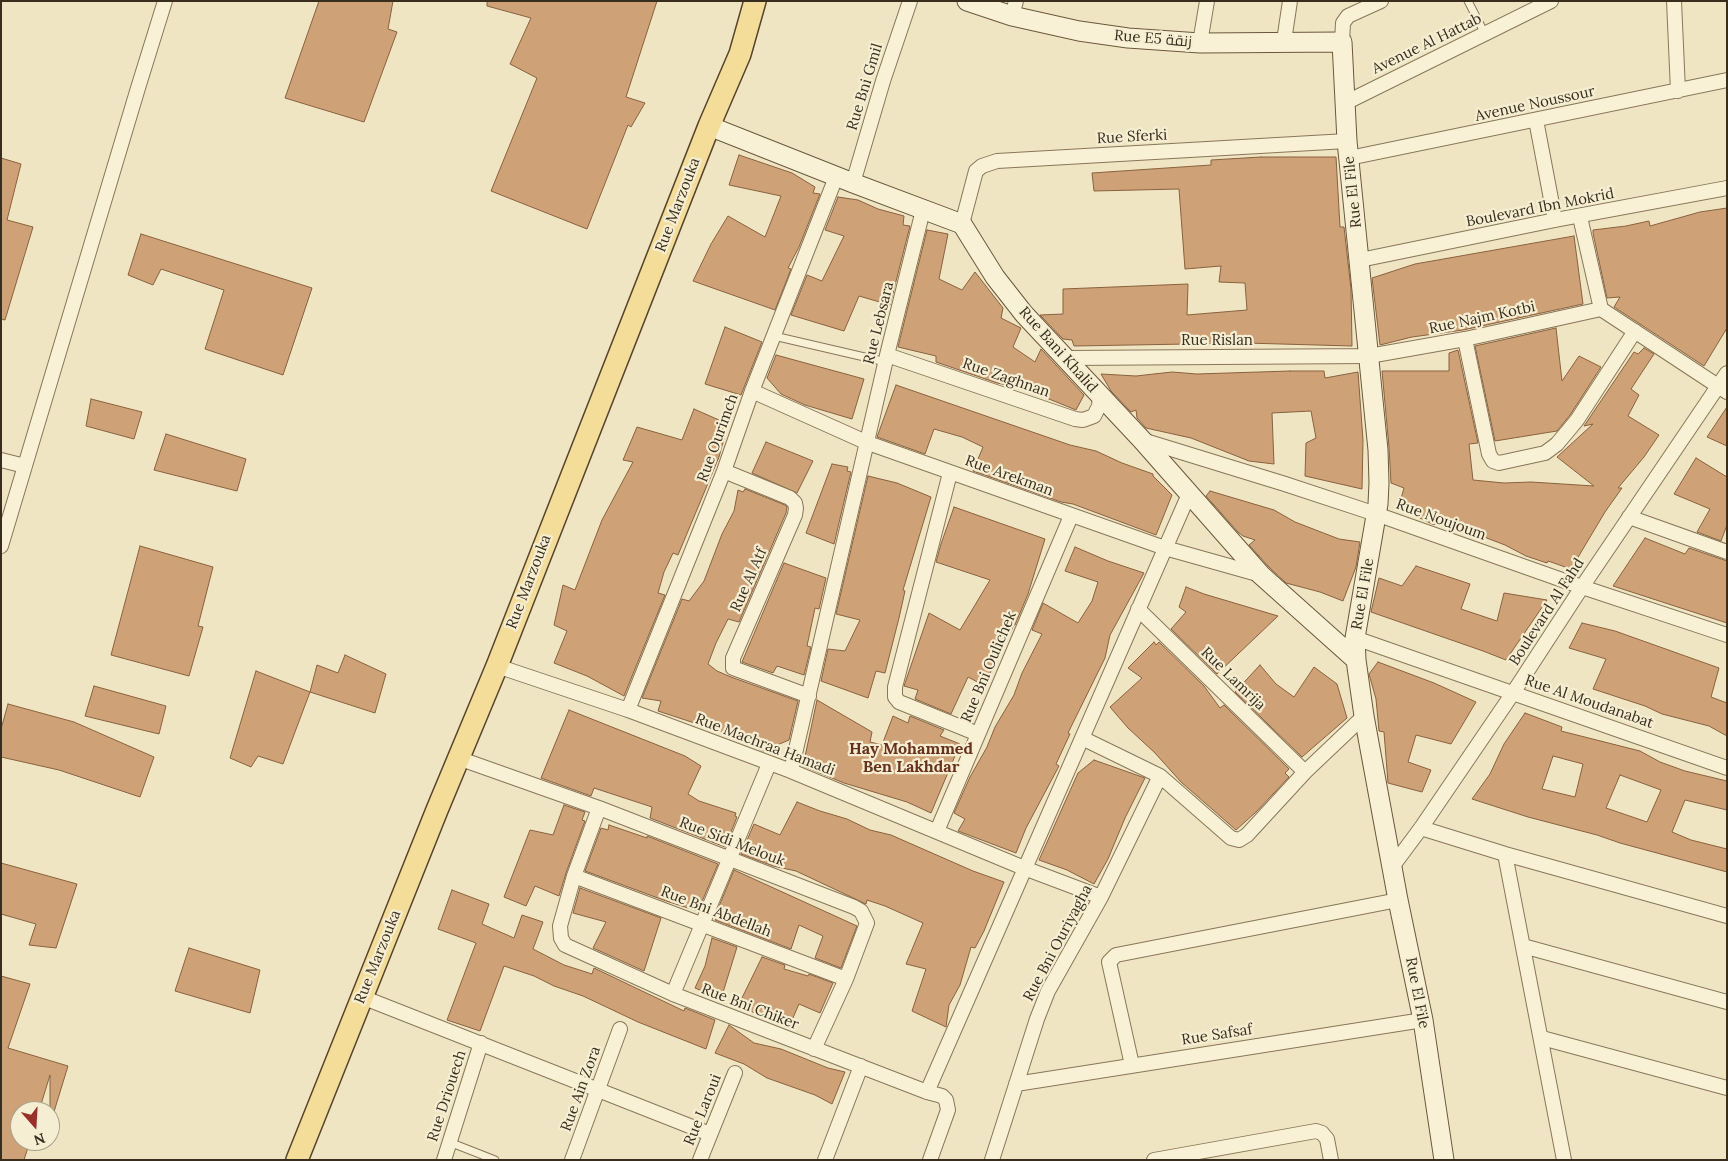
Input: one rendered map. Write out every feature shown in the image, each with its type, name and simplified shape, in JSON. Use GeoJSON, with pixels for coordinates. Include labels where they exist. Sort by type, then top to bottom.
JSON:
{"type":"FeatureCollection","features":[{"type":"Feature","properties":{"kind":"main road","name":"Rue Marzouka"},"geometry":{"type":"LineString","coordinates":[[297,1160],[458,758],[497,666],[709,126],[740,54],[755,1]]}},
{"type":"Feature","properties":{"kind":"street"},"geometry":{"type":"LineString","coordinates":[[1,546],[135,97],[166,1]]}},
{"type":"Feature","properties":{"kind":"street","name":"Rue Bni Gmil"},"geometry":{"type":"LineString","coordinates":[[845,180],[883,81],[910,1]]}},
{"type":"Feature","properties":{"kind":"street","name":"Rue E5 زنقة"},"geometry":{"type":"LineString","coordinates":[[967,1],[1014,9],[1080,31],[1118,37],[1200,43],[1284,41],[1343,32]]}},
{"type":"Feature","properties":{"kind":"street"},"geometry":{"type":"LineString","coordinates":[[1200,43],[1208,1]]}},
{"type":"Feature","properties":{"kind":"street"},"geometry":{"type":"LineString","coordinates":[[1284,41],[1290,1]]}},
{"type":"Feature","properties":{"kind":"street"},"geometry":{"type":"LineString","coordinates":[[1343,32],[1348,16],[1381,1]]}},
{"type":"Feature","properties":{"kind":"street","name":"Avenue Al Hattab"},"geometry":{"type":"LineString","coordinates":[[1345,103],[1551,1]]}},
{"type":"Feature","properties":{"kind":"street"},"geometry":{"type":"LineString","coordinates":[[1674,1],[1678,91]]}},
{"type":"Feature","properties":{"kind":"street","name":"Rue El File"},"geometry":{"type":"LineString","coordinates":[[1343,32],[1348,150],[1378,450],[1379,493],[1355,638],[1356,660],[1364,716],[1398,900],[1423,1020],[1444,1160]]}},
{"type":"Feature","properties":{"kind":"street","name":"Avenue Noussour"},"geometry":{"type":"LineString","coordinates":[[1348,150],[1536,120],[1727,80]]}},
{"type":"Feature","properties":{"kind":"street"},"geometry":{"type":"LineString","coordinates":[[1536,120],[1555,220]]}},
{"type":"Feature","properties":{"kind":"street"},"geometry":{"type":"LineString","coordinates":[[709,126],[962,224]]}},
{"type":"Feature","properties":{"kind":"street","name":"Rue Sferki"},"geometry":{"type":"LineString","coordinates":[[962,224],[976,171],[982,166],[997,161],[1348,150]]}},
{"type":"Feature","properties":{"kind":"street","name":"Rue Ourimch"},"geometry":{"type":"LineString","coordinates":[[628,710],[724,471],[752,391],[774,336],[845,180]]}},
{"type":"Feature","properties":{"kind":"street","name":"Boulevard Ibn Mokrid"},"geometry":{"type":"LineString","coordinates":[[1360,260],[1555,220],[1580,217],[1727,188]]}},
{"type":"Feature","properties":{"kind":"street","name":"Rue Lebsara"},"geometry":{"type":"LineString","coordinates":[[791,771],[886,359],[923,210]]}},
{"type":"Feature","properties":{"kind":"street"},"geometry":{"type":"LineString","coordinates":[[1580,217],[1601,308],[1722,389]]}},
{"type":"Feature","properties":{"kind":"street","name":"Rue Bani Khalid"},"geometry":{"type":"LineString","coordinates":[[962,224],[995,277],[1024,314],[1142,440],[1261,575],[1356,660]]}},
{"type":"Feature","properties":{"kind":"street","name":"Rue Najm Kotbi"},"geometry":{"type":"LineString","coordinates":[[1369,356],[1465,339],[1601,308]]}},
{"type":"Feature","properties":{"kind":"street"},"geometry":{"type":"LineString","coordinates":[[1465,339],[1489,454],[1493,461],[1499,463],[1545,453],[1557,444],[1577,420],[1636,331]]}},
{"type":"Feature","properties":{"kind":"street","name":"Rue Rislan"},"geometry":{"type":"LineString","coordinates":[[1066,358],[1369,356]]}},
{"type":"Feature","properties":{"kind":"street","name":"Rue Zaghnan"},"geometry":{"type":"LineString","coordinates":[[886,359],[1076,419],[1083,420],[1094,416],[1099,406],[1100,396]]}},
{"type":"Feature","properties":{"kind":"street","name":"Boulevard Al Fahd"},"geometry":{"type":"LineString","coordinates":[[1392,867],[1421,828],[1513,693],[1630,517],[1722,389],[1727,373]]}},
{"type":"Feature","properties":{"kind":"street","name":"Rue Arekman"},"geometry":{"type":"LineString","coordinates":[[752,391],[868,443],[1165,548],[1261,575]]}},
{"type":"Feature","properties":{"kind":"street","name":"Rue Noujoum"},"geometry":{"type":"LineString","coordinates":[[1142,440],[1376,514],[1582,587],[1727,635]]}},
{"type":"Feature","properties":{"kind":"street"},"geometry":{"type":"LineString","coordinates":[[1,460],[25,466]]}},
{"type":"Feature","properties":{"kind":"street","name":"Rue Al Atf"},"geometry":{"type":"LineString","coordinates":[[724,471],[790,498],[795,503],[796,508],[795,515],[733,658],[733,668],[809,696]]}},
{"type":"Feature","properties":{"kind":"street"},"geometry":{"type":"LineString","coordinates":[[950,472],[895,687],[895,697],[899,702],[978,734]]}},
{"type":"Feature","properties":{"kind":"street"},"geometry":{"type":"LineString","coordinates":[[926,1092],[1189,494]]}},
{"type":"Feature","properties":{"kind":"street","name":"Rue Bni Oulichek"},"geometry":{"type":"LineString","coordinates":[[937,831],[1071,516]]}},
{"type":"Feature","properties":{"kind":"street"},"geometry":{"type":"LineString","coordinates":[[1630,517],[1727,552]]}},
{"type":"Feature","properties":{"kind":"street","name":"Rue Lamrija"},"geometry":{"type":"LineString","coordinates":[[1138,609],[1305,772]]}},
{"type":"Feature","properties":{"kind":"street","name":"Rue Al Moudanabat"},"geometry":{"type":"LineString","coordinates":[[1355,638],[1727,768]]}},
{"type":"Feature","properties":{"kind":"street","name":"Rue Machraa Hamadi"},"geometry":{"type":"LineString","coordinates":[[497,666],[628,710],[791,771],[1024,868],[1100,897]]}},
{"type":"Feature","properties":{"kind":"street"},"geometry":{"type":"LineString","coordinates":[[1082,738],[1160,776],[1231,838],[1239,840],[1247,835],[1305,772],[1364,716]]}},
{"type":"Feature","properties":{"kind":"street","name":"Rue Sidi Melouk"},"geometry":{"type":"LineString","coordinates":[[458,758],[599,808],[854,906],[861,911],[867,923],[846,979]]}},
{"type":"Feature","properties":{"kind":"street"},"geometry":{"type":"LineString","coordinates":[[673,994],[769,764]]}},
{"type":"Feature","properties":{"kind":"street","name":"Rue Bni Ouriyagha"},"geometry":{"type":"LineString","coordinates":[[994,1154],[1037,1019],[1048,991],[1100,897],[1160,776]]}},
{"type":"Feature","properties":{"kind":"street"},"geometry":{"type":"LineString","coordinates":[[574,876],[599,808]]}},
{"type":"Feature","properties":{"kind":"street"},"geometry":{"type":"LineString","coordinates":[[1421,828],[1505,854],[1727,916]]}},
{"type":"Feature","properties":{"kind":"street"},"geometry":{"type":"LineString","coordinates":[[1505,854],[1564,1160]]}},
{"type":"Feature","properties":{"kind":"street","name":"Rue Bni Abdellah"},"geometry":{"type":"LineString","coordinates":[[574,876],[846,979]]}},
{"type":"Feature","properties":{"kind":"street","name":"Rue Bni Chiker"},"geometry":{"type":"LineString","coordinates":[[574,876],[560,926],[561,938],[565,944],[673,994],[926,1092],[942,1096],[946,1100],[948,1110],[930,1160]]}},
{"type":"Feature","properties":{"kind":"street"},"geometry":{"type":"LineString","coordinates":[[1132,1065],[1109,962],[1116,954],[1398,900]]}},
{"type":"Feature","properties":{"kind":"street"},"geometry":{"type":"LineString","coordinates":[[1522,946],[1727,1002]]}},
{"type":"Feature","properties":{"kind":"street"},"geometry":{"type":"LineString","coordinates":[[814,1049],[846,979]]}},
{"type":"Feature","properties":{"kind":"street"},"geometry":{"type":"LineString","coordinates":[[362,996],[710,1134]]}},
{"type":"Feature","properties":{"kind":"street","name":"Rue Safsaf"},"geometry":{"type":"LineString","coordinates":[[1016,1084],[1423,1020]]}},
{"type":"Feature","properties":{"kind":"street","name":"Rue Ain Zora"},"geometry":{"type":"LineString","coordinates":[[572,1160],[620,1029]]}},
{"type":"Feature","properties":{"kind":"street"},"geometry":{"type":"LineString","coordinates":[[1542,1038],[1727,1088]]}},
{"type":"Feature","properties":{"kind":"street","name":"Rue Driouech"},"geometry":{"type":"LineString","coordinates":[[444,1160],[481,1043]]}},
{"type":"Feature","properties":{"kind":"street"},"geometry":{"type":"LineString","coordinates":[[825,1160],[861,1066]]}},
{"type":"Feature","properties":{"kind":"street","name":"Rue Laroui"},"geometry":{"type":"LineString","coordinates":[[700,1160],[735,1073]]}},
{"type":"Feature","properties":{"kind":"street"},"geometry":{"type":"LineString","coordinates":[[1154,1160],[1316,1131],[1322,1133],[1327,1139],[1331,1160]]}},
{"type":"Feature","properties":{"kind":"street"},"geometry":{"type":"LineString","coordinates":[[994,1154],[1004,1160]]}},
{"type":"Feature","properties":{"kind":"lane"},"geometry":{"type":"LineString","coordinates":[[1468,1],[1485,34]]}},
{"type":"Feature","properties":{"kind":"lane"},"geometry":{"type":"LineString","coordinates":[[774,336],[886,359]]}},
{"type":"Feature","properties":{"kind":"lane"},"geometry":{"type":"LineString","coordinates":[[449,1142],[495,1160]]}},
{"type":"Feature","properties":{"kind":"building"},"geometry":{"type":"Polygon","coordinates":[[[319,1],[393,1],[388,29],[397,32],[364,122],[285,98],[319,1]]]}},
{"type":"Feature","properties":{"kind":"building"},"geometry":{"type":"Polygon","coordinates":[[[487,1],[657,1],[626,97],[645,103],[631,127],[628,125],[587,229],[491,191],[537,78],[510,64],[531,18],[487,6],[487,1]]]}},
{"type":"Feature","properties":{"kind":"building"},"geometry":{"type":"Polygon","coordinates":[[[739,155],[792,173],[815,187],[813,193],[820,194],[799,247],[788,268],[791,269],[775,310],[693,281],[711,244],[728,216],[765,237],[781,196],[729,185],[739,155]]]}},
{"type":"Feature","properties":{"kind":"building"},"geometry":{"type":"Polygon","coordinates":[[[1261,157],[1336,157],[1340,227],[1344,227],[1351,289],[1352,346],[1245,343],[1074,346],[1072,340],[1063,339],[1040,315],[1063,314],[1063,289],[1188,284],[1187,315],[1247,310],[1245,283],[1219,282],[1221,266],[1185,269],[1179,189],[1094,191],[1092,173],[1211,165],[1211,160],[1261,157]]]}},
{"type":"Feature","properties":{"kind":"building"},"geometry":{"type":"Polygon","coordinates":[[[1,158],[21,164],[7,220],[33,227],[5,320],[1,319],[1,158]]]}},
{"type":"Feature","properties":{"kind":"building"},"geometry":{"type":"Polygon","coordinates":[[[838,197],[858,200],[878,209],[904,216],[903,225],[910,226],[890,305],[859,296],[844,331],[791,315],[807,275],[822,281],[844,236],[825,230],[838,197]]]}},
{"type":"Feature","properties":{"kind":"building"},"geometry":{"type":"Polygon","coordinates":[[[1727,208],[1727,328],[1704,366],[1614,307],[1620,297],[1607,298],[1593,230],[1649,221],[1650,226],[1700,212],[1727,208]]]}},
{"type":"Feature","properties":{"kind":"building"},"geometry":{"type":"Polygon","coordinates":[[[927,230],[948,234],[939,279],[962,290],[975,272],[1003,308],[1001,318],[1021,328],[1013,347],[1035,362],[1041,349],[1084,395],[1076,410],[1022,388],[997,383],[936,362],[936,356],[898,347],[927,230]]]}},
{"type":"Feature","properties":{"kind":"building"},"geometry":{"type":"Polygon","coordinates":[[[141,234],[312,288],[283,375],[205,349],[224,290],[161,269],[153,285],[128,275],[141,234]]]}},
{"type":"Feature","properties":{"kind":"building"},"geometry":{"type":"Polygon","coordinates":[[[1574,236],[1583,304],[1463,330],[1412,337],[1380,345],[1372,278],[1415,264],[1574,236]]]}},
{"type":"Feature","properties":{"kind":"building"},"geometry":{"type":"Polygon","coordinates":[[[725,327],[762,342],[741,395],[705,384],[725,327]]]}},
{"type":"Feature","properties":{"kind":"building"},"geometry":{"type":"Polygon","coordinates":[[[1556,328],[1562,381],[1579,356],[1601,367],[1570,415],[1557,431],[1495,441],[1475,346],[1556,328]]]}},
{"type":"Feature","properties":{"kind":"building"},"geometry":{"type":"Polygon","coordinates":[[[1644,348],[1654,354],[1631,389],[1639,395],[1628,416],[1659,435],[1644,457],[1618,488],[1622,488],[1605,512],[1571,569],[1526,556],[1505,545],[1458,527],[1432,524],[1398,509],[1404,488],[1391,483],[1382,371],[1449,371],[1449,353],[1458,350],[1478,443],[1469,444],[1473,480],[1594,486],[1557,457],[1593,424],[1584,426],[1634,352],[1638,354],[1644,348]]]}},
{"type":"Feature","properties":{"kind":"building"},"geometry":{"type":"Polygon","coordinates":[[[776,355],[864,379],[852,419],[805,405],[781,394],[767,378],[776,355]]]}},
{"type":"Feature","properties":{"kind":"building"},"geometry":{"type":"Polygon","coordinates":[[[1324,371],[1325,378],[1358,372],[1363,440],[1362,489],[1305,476],[1306,443],[1316,438],[1311,411],[1272,413],[1274,464],[1249,461],[1191,438],[1146,428],[1137,418],[1136,410],[1131,412],[1111,391],[1101,374],[1136,376],[1172,372],[1197,374],[1324,371]]]}},
{"type":"Feature","properties":{"kind":"building"},"geometry":{"type":"Polygon","coordinates":[[[896,385],[1070,445],[1096,451],[1153,474],[1172,495],[1156,535],[1073,504],[1061,502],[973,471],[983,447],[962,437],[934,429],[925,454],[877,437],[896,385]]]}},
{"type":"Feature","properties":{"kind":"building"},"geometry":{"type":"Polygon","coordinates":[[[91,399],[142,412],[134,439],[86,426],[91,399]]]}},
{"type":"Feature","properties":{"kind":"building"},"geometry":{"type":"Polygon","coordinates":[[[1727,407],[1727,446],[1707,437],[1727,407]]]}},
{"type":"Feature","properties":{"kind":"building"},"geometry":{"type":"Polygon","coordinates":[[[694,409],[728,424],[719,457],[678,555],[673,553],[664,572],[658,593],[665,595],[624,696],[587,676],[554,663],[567,631],[554,625],[563,585],[575,590],[602,520],[633,462],[623,460],[637,427],[682,440],[694,409]]]}},
{"type":"Feature","properties":{"kind":"building"},"geometry":{"type":"Polygon","coordinates":[[[166,434],[246,459],[237,491],[154,470],[166,434]]]}},
{"type":"Feature","properties":{"kind":"building"},"geometry":{"type":"Polygon","coordinates":[[[766,442],[813,461],[797,493],[752,473],[766,442]]]}},
{"type":"Feature","properties":{"kind":"building"},"geometry":{"type":"Polygon","coordinates":[[[1696,458],[1727,477],[1727,525],[1721,541],[1697,532],[1710,509],[1674,494],[1696,458]]]}},
{"type":"Feature","properties":{"kind":"building"},"geometry":{"type":"Polygon","coordinates":[[[832,464],[848,467],[847,471],[851,472],[834,544],[806,533],[832,464]]]}},
{"type":"Feature","properties":{"kind":"building"},"geometry":{"type":"Polygon","coordinates":[[[868,476],[897,483],[931,497],[903,590],[905,591],[885,673],[876,671],[868,698],[821,681],[828,649],[845,651],[860,620],[836,614],[868,476]]]}},
{"type":"Feature","properties":{"kind":"building"},"geometry":{"type":"Polygon","coordinates":[[[745,489],[785,505],[787,507],[786,513],[739,622],[728,619],[708,664],[717,671],[731,677],[798,701],[789,740],[763,751],[725,733],[658,711],[661,701],[642,698],[682,599],[689,601],[704,581],[722,534],[734,511],[738,490],[743,492],[745,489]]]}},
{"type":"Feature","properties":{"kind":"building"},"geometry":{"type":"Polygon","coordinates":[[[1210,491],[1274,510],[1295,522],[1339,539],[1360,542],[1356,567],[1343,601],[1320,592],[1286,583],[1249,545],[1255,540],[1238,532],[1206,496],[1210,491]]]}},
{"type":"Feature","properties":{"kind":"building"},"geometry":{"type":"Polygon","coordinates":[[[954,507],[1045,539],[1028,594],[985,686],[968,677],[951,714],[915,699],[918,690],[904,686],[929,613],[960,630],[990,580],[936,562],[954,507]]]}},
{"type":"Feature","properties":{"kind":"building"},"geometry":{"type":"Polygon","coordinates":[[[1645,538],[1685,554],[1689,548],[1727,561],[1727,623],[1613,586],[1645,538]]]}},
{"type":"Feature","properties":{"kind":"building"},"geometry":{"type":"Polygon","coordinates":[[[140,546],[213,567],[198,626],[203,627],[189,676],[111,655],[140,546]]]}},
{"type":"Feature","properties":{"kind":"building"},"geometry":{"type":"Polygon","coordinates":[[[1075,547],[1144,573],[1110,635],[1105,658],[1068,733],[1070,734],[1056,764],[1059,766],[1026,828],[1016,853],[958,831],[965,819],[954,813],[995,727],[1014,695],[1022,673],[1042,634],[1032,630],[1043,603],[1078,623],[1092,601],[1098,582],[1065,571],[1075,547]]]}},
{"type":"Feature","properties":{"kind":"building"},"geometry":{"type":"Polygon","coordinates":[[[784,563],[826,578],[819,609],[815,608],[807,646],[811,647],[804,675],[777,666],[773,673],[742,662],[784,563]]]}},
{"type":"Feature","properties":{"kind":"building"},"geometry":{"type":"Polygon","coordinates":[[[1416,566],[1470,584],[1461,609],[1497,621],[1504,593],[1547,600],[1506,660],[1371,612],[1379,578],[1402,586],[1416,566]]]}},
{"type":"Feature","properties":{"kind":"building"},"geometry":{"type":"Polygon","coordinates":[[[1186,587],[1278,616],[1217,674],[1171,629],[1186,612],[1179,607],[1186,587]]]}},
{"type":"Feature","properties":{"kind":"building"},"geometry":{"type":"Polygon","coordinates":[[[1582,623],[1615,631],[1719,668],[1711,697],[1727,703],[1727,736],[1709,726],[1662,714],[1645,706],[1593,689],[1606,659],[1569,648],[1582,623]]]}},
{"type":"Feature","properties":{"kind":"building"},"geometry":{"type":"Polygon","coordinates":[[[1154,642],[1156,645],[1159,642],[1204,686],[1220,708],[1224,705],[1289,769],[1285,773],[1289,777],[1236,830],[1181,782],[1110,707],[1142,678],[1128,668],[1154,642]]]}},
{"type":"Feature","properties":{"kind":"building"},"geometry":{"type":"Polygon","coordinates":[[[345,655],[386,674],[375,713],[310,692],[317,665],[338,673],[345,655]]]}},
{"type":"Feature","properties":{"kind":"building"},"geometry":{"type":"Polygon","coordinates":[[[1378,662],[1434,683],[1476,702],[1451,744],[1416,735],[1408,762],[1431,770],[1422,792],[1388,783],[1384,732],[1379,731],[1376,699],[1369,674],[1378,662]]]}},
{"type":"Feature","properties":{"kind":"building"},"geometry":{"type":"Polygon","coordinates":[[[1260,665],[1276,684],[1294,697],[1314,667],[1337,684],[1347,718],[1302,757],[1235,692],[1260,665]]]}},
{"type":"Feature","properties":{"kind":"building"},"geometry":{"type":"Polygon","coordinates":[[[256,671],[310,692],[283,764],[258,756],[251,767],[230,758],[256,671]]]}},
{"type":"Feature","properties":{"kind":"building"},"geometry":{"type":"Polygon","coordinates":[[[94,686],[166,706],[159,734],[85,716],[94,686]]]}},
{"type":"Feature","properties":{"kind":"building"},"geometry":{"type":"Polygon","coordinates":[[[817,700],[872,732],[870,742],[882,745],[893,716],[908,723],[910,716],[944,730],[940,736],[960,744],[931,813],[907,802],[844,783],[803,766],[817,700]]]}},
{"type":"Feature","properties":{"kind":"building"},"geometry":{"type":"Polygon","coordinates":[[[8,704],[74,722],[154,757],[140,797],[59,770],[1,757],[1,729],[8,704]]]}},
{"type":"Feature","properties":{"kind":"building"},"geometry":{"type":"Polygon","coordinates":[[[569,710],[685,756],[701,766],[688,794],[699,801],[736,813],[735,816],[737,817],[725,847],[650,818],[652,807],[594,788],[591,796],[541,778],[569,710]]]}},
{"type":"Feature","properties":{"kind":"building"},"geometry":{"type":"Polygon","coordinates":[[[1525,713],[1562,727],[1561,731],[1640,751],[1660,762],[1685,771],[1727,781],[1727,810],[1685,800],[1672,832],[1691,840],[1727,849],[1727,872],[1528,817],[1472,799],[1490,774],[1504,744],[1525,713]],[[1553,756],[1542,789],[1575,797],[1583,764],[1553,756]],[[1620,775],[1606,808],[1647,822],[1661,790],[1620,775]]]}},
{"type":"Feature","properties":{"kind":"building"},"geometry":{"type":"Polygon","coordinates":[[[1094,760],[1145,778],[1125,818],[1108,859],[1094,884],[1067,870],[1039,860],[1078,773],[1094,760]]]}},
{"type":"Feature","properties":{"kind":"building"},"geometry":{"type":"Polygon","coordinates":[[[797,802],[847,819],[870,830],[891,835],[973,871],[1004,882],[984,931],[975,948],[971,947],[960,985],[949,1005],[946,1027],[912,1011],[926,969],[906,964],[923,923],[867,900],[866,904],[796,871],[773,866],[741,854],[754,824],[780,835],[797,802]]]}},
{"type":"Feature","properties":{"kind":"building"},"geometry":{"type":"Polygon","coordinates":[[[564,805],[585,812],[582,820],[585,821],[559,896],[535,886],[526,906],[504,897],[530,830],[553,835],[564,805]]]}},
{"type":"Feature","properties":{"kind":"building"},"geometry":{"type":"Polygon","coordinates":[[[609,825],[647,838],[647,836],[718,864],[698,911],[585,871],[601,828],[608,830],[609,825]]]}},
{"type":"Feature","properties":{"kind":"building"},"geometry":{"type":"Polygon","coordinates":[[[1,863],[77,884],[56,948],[29,945],[36,924],[1,914],[1,863]]]}},
{"type":"Feature","properties":{"kind":"building"},"geometry":{"type":"Polygon","coordinates":[[[734,870],[857,926],[841,968],[815,958],[823,936],[799,925],[791,949],[715,920],[734,870]]]}},
{"type":"Feature","properties":{"kind":"building"},"geometry":{"type":"Polygon","coordinates":[[[580,888],[661,918],[644,971],[593,948],[606,922],[573,913],[580,888]]]}},
{"type":"Feature","properties":{"kind":"building"},"geometry":{"type":"Polygon","coordinates":[[[452,890],[489,904],[482,924],[514,938],[522,915],[543,922],[533,949],[564,965],[592,974],[594,968],[684,1011],[685,1008],[715,1020],[706,1049],[638,1022],[583,996],[504,966],[480,1031],[447,1020],[476,943],[438,929],[452,890]]]}},
{"type":"Feature","properties":{"kind":"building"},"geometry":{"type":"Polygon","coordinates":[[[712,938],[737,947],[721,999],[695,988],[705,966],[712,938]]]}},
{"type":"Feature","properties":{"kind":"building"},"geometry":{"type":"Polygon","coordinates":[[[189,948],[260,970],[250,1013],[175,991],[189,948]]]}},
{"type":"Feature","properties":{"kind":"building"},"geometry":{"type":"Polygon","coordinates":[[[762,957],[785,965],[784,969],[808,976],[809,974],[833,983],[820,1013],[799,1004],[789,1027],[738,1006],[762,957]]]}},
{"type":"Feature","properties":{"kind":"building"},"geometry":{"type":"Polygon","coordinates":[[[1,976],[30,984],[8,1048],[68,1066],[57,1101],[50,1101],[50,1075],[42,1101],[10,1101],[10,1151],[27,1151],[24,1160],[1,1160],[1,976]]]}},
{"type":"Feature","properties":{"kind":"building"},"geometry":{"type":"Polygon","coordinates":[[[729,1025],[754,1043],[781,1049],[828,1068],[845,1072],[832,1104],[815,1095],[767,1078],[744,1064],[715,1053],[729,1025]]]}},
{"type":"Feature","properties":{"kind":"district","name":"Hay Mohammed Ben Lakhdar"},"geometry":{"type":"Point","coordinates":[911,758]}}]}
